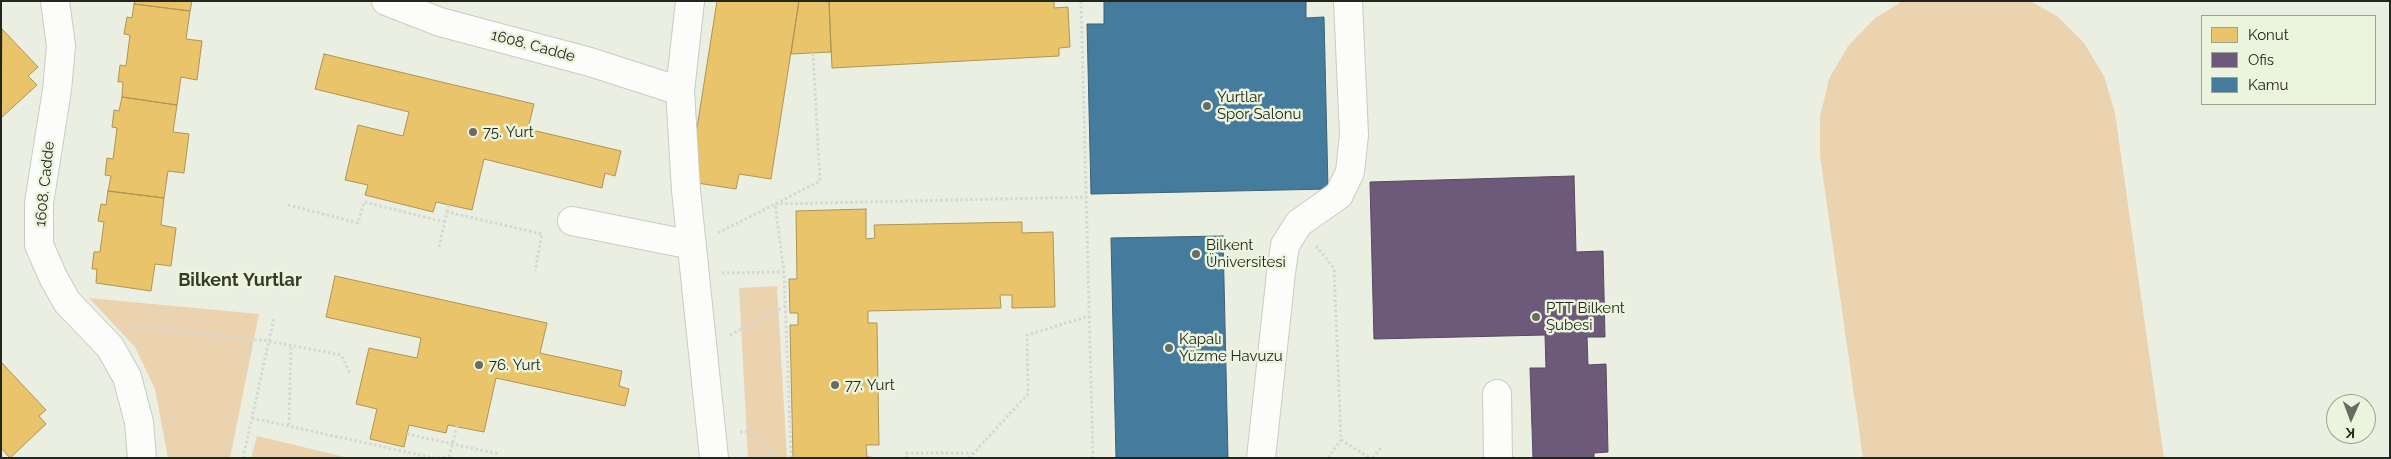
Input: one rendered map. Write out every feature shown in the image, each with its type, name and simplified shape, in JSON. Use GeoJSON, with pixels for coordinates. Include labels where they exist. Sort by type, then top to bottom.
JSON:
{"type":"FeatureCollection","features":[{"type":"Feature","properties":{"kind":"street","name":"1608. Cadde"},"geometry":{"type":"LineString","coordinates":[[55,1],[61,46],[57,90],[39,203],[39,245],[53,277],[67,302],[110,347],[127,377],[139,422],[142,458]]}},
{"type":"Feature","properties":{"kind":"street","name":"1608. Cadde"},"geometry":{"type":"LineString","coordinates":[[386,1],[440,22],[590,62],[680,91]]}},
{"type":"Feature","properties":{"kind":"street"},"geometry":{"type":"LineString","coordinates":[[690,1],[680,91],[692,245],[713,446]]}},
{"type":"Feature","properties":{"kind":"street"},"geometry":{"type":"LineString","coordinates":[[1261,458],[1281,273],[1286,245],[1299,223],[1339,195],[1350,172],[1354,135],[1348,1]]}},
{"type":"Feature","properties":{"kind":"street"},"geometry":{"type":"LineString","coordinates":[[572,221],[692,245]]}},
{"type":"Feature","properties":{"kind":"street"},"geometry":{"type":"LineString","coordinates":[[1496,394],[1498,458]]}},
{"type":"Feature","properties":{"kind":"path"},"geometry":{"type":"LineString","coordinates":[[1081,1],[1093,458]]}},
{"type":"Feature","properties":{"kind":"path"},"geometry":{"type":"LineString","coordinates":[[692,245],[820,181],[813,53]]}},
{"type":"Feature","properties":{"kind":"path"},"geometry":{"type":"LineString","coordinates":[[775,204],[1087,197]]}},
{"type":"Feature","properties":{"kind":"path"},"geometry":{"type":"LineString","coordinates":[[288,205],[358,223],[364,202],[445,222]]}},
{"type":"Feature","properties":{"kind":"path"},"geometry":{"type":"LineString","coordinates":[[395,210],[396,203]]}},
{"type":"Feature","properties":{"kind":"path"},"geometry":{"type":"LineString","coordinates":[[775,204],[784,272],[791,458]]}},
{"type":"Feature","properties":{"kind":"path"},"geometry":{"type":"LineString","coordinates":[[438,247],[449,205]]}},
{"type":"Feature","properties":{"kind":"path"},"geometry":{"type":"LineString","coordinates":[[447,212],[542,234],[535,271]]}},
{"type":"Feature","properties":{"kind":"path"},"geometry":{"type":"LineString","coordinates":[[1299,223],[1334,268],[1341,440],[1328,458]]}},
{"type":"Feature","properties":{"kind":"path"},"geometry":{"type":"LineString","coordinates":[[738,272],[784,272]]}},
{"type":"Feature","properties":{"kind":"path"},"geometry":{"type":"LineString","coordinates":[[702,349],[786,306]]}},
{"type":"Feature","properties":{"kind":"path"},"geometry":{"type":"LineString","coordinates":[[969,458],[1028,394],[1028,335],[1089,316]]}},
{"type":"Feature","properties":{"kind":"path"},"geometry":{"type":"LineString","coordinates":[[243,458],[274,318]]}},
{"type":"Feature","properties":{"kind":"path"},"geometry":{"type":"LineString","coordinates":[[84,320],[268,342],[341,355],[350,373]]}},
{"type":"Feature","properties":{"kind":"path"},"geometry":{"type":"LineString","coordinates":[[289,426],[292,346]]}},
{"type":"Feature","properties":{"kind":"path"},"geometry":{"type":"LineString","coordinates":[[252,418],[434,458],[449,458],[458,426]]}},
{"type":"Feature","properties":{"kind":"path"},"geometry":{"type":"LineString","coordinates":[[713,446],[750,432],[776,458]]}},
{"type":"Feature","properties":{"kind":"path"},"geometry":{"type":"LineString","coordinates":[[407,434],[499,454]]}},
{"type":"Feature","properties":{"kind":"path"},"geometry":{"type":"LineString","coordinates":[[1341,440],[1371,458],[1382,446]]}},
{"type":"Feature","properties":{"kind":"path"},"geometry":{"type":"LineString","coordinates":[[906,458],[906,454],[973,453]]}},
{"type":"Feature","properties":{"kind":"shaded area"},"geometry":{"type":"Polygon","coordinates":[[[1903,1],[2030,1],[2057,16],[2084,43],[2104,76],[2115,113],[2164,458],[1863,458],[1820,156],[1820,117],[1829,79],[1848,46],[1875,18],[1903,1]]]}},
{"type":"Feature","properties":{"kind":"shaded area"},"geometry":{"type":"Polygon","coordinates":[[[777,286],[787,458],[748,458],[739,288],[777,286]]]}},
{"type":"Feature","properties":{"kind":"shaded area"},"geometry":{"type":"Polygon","coordinates":[[[89,298],[259,314],[230,458],[168,458],[155,389],[135,347],[89,298]]]}},
{"type":"Feature","properties":{"kind":"shaded area"},"geometry":{"type":"Polygon","coordinates":[[[257,436],[349,458],[251,458],[257,436]]]}},
{"type":"Feature","properties":{"kind":"building: Konut"},"geometry":{"type":"Polygon","coordinates":[[[135,1],[192,1],[190,11],[134,4],[135,1]]]}},
{"type":"Feature","properties":{"kind":"building: Konut"},"geometry":{"type":"Polygon","coordinates":[[[717,1],[799,1],[771,179],[739,174],[736,189],[697,183],[699,167],[691,166],[717,1]]]}},
{"type":"Feature","properties":{"kind":"building: Konut"},"geometry":{"type":"Polygon","coordinates":[[[799,1],[829,1],[831,52],[791,54],[799,1]]]}},
{"type":"Feature","properties":{"kind":"building: Konut"},"geometry":{"type":"Polygon","coordinates":[[[829,1],[1054,1],[1054,8],[1068,7],[1070,47],[1059,48],[1059,56],[832,68],[829,1]]]}},
{"type":"Feature","properties":{"kind":"building: Konut"},"geometry":{"type":"Polygon","coordinates":[[[134,4],[190,11],[186,39],[202,41],[197,80],[181,77],[177,105],[122,97],[123,82],[118,82],[120,65],[126,66],[130,35],[124,34],[127,17],[132,18],[134,4]]]}},
{"type":"Feature","properties":{"kind":"building: Konut"},"geometry":{"type":"Polygon","coordinates":[[[2,29],[38,67],[28,76],[37,85],[1,118],[2,29]]]}},
{"type":"Feature","properties":{"kind":"building: Konut","name":"75. Yurt"},"geometry":{"type":"Polygon","coordinates":[[[324,54],[534,104],[528,129],[621,151],[615,176],[605,173],[602,188],[484,159],[472,210],[436,202],[433,212],[365,195],[368,185],[345,180],[358,125],[403,136],[409,112],[315,89],[324,54]]]}},
{"type":"Feature","properties":{"kind":"building: Konut"},"geometry":{"type":"Polygon","coordinates":[[[122,97],[177,105],[173,132],[189,134],[184,173],[168,171],[164,198],[108,191],[111,176],[105,175],[107,158],[113,159],[117,128],[112,127],[114,110],[119,111],[122,97]]]}},
{"type":"Feature","properties":{"kind":"building: Konut"},"geometry":{"type":"Polygon","coordinates":[[[108,191],[164,198],[161,225],[176,228],[171,266],[155,264],[151,291],[96,283],[97,269],[92,269],[94,252],[100,252],[104,222],[98,221],[101,204],[106,205],[108,191]]]}},
{"type":"Feature","properties":{"kind":"building: Konut","name":"77. Yurt"},"geometry":{"type":"Polygon","coordinates":[[[866,209],[866,239],[875,238],[874,225],[1022,222],[1022,233],[1053,232],[1055,307],[1012,308],[1012,295],[1000,295],[1001,308],[868,311],[868,323],[877,323],[879,445],[866,445],[867,457],[880,458],[793,458],[790,325],[798,325],[798,313],[790,313],[789,279],[797,279],[796,211],[866,209]]]}},
{"type":"Feature","properties":{"kind":"building: Konut","name":"76. Yurt"},"geometry":{"type":"Polygon","coordinates":[[[335,276],[547,323],[540,353],[622,371],[619,386],[629,389],[625,406],[496,378],[484,432],[448,425],[446,433],[409,425],[404,447],[370,439],[377,409],[356,404],[369,348],[417,358],[421,338],[326,317],[335,276]]]}},
{"type":"Feature","properties":{"kind":"building: Konut"},"geometry":{"type":"Polygon","coordinates":[[[1,362],[46,410],[39,416],[46,424],[10,458],[1,448],[1,362]]]}},
{"type":"Feature","properties":{"kind":"building: Ofis"},"geometry":{"type":"Polygon","coordinates":[[[1574,176],[1576,252],[1603,251],[1605,337],[1587,337],[1588,365],[1606,364],[1608,452],[1594,453],[1594,458],[1533,458],[1530,368],[1546,368],[1545,335],[1374,339],[1370,182],[1574,176]]]}},
{"type":"Feature","properties":{"kind":"building: Kamu","name":"Yurtlar Spor Salonu"},"geometry":{"type":"Polygon","coordinates":[[[1104,1],[1306,1],[1306,18],[1324,17],[1328,189],[1091,194],[1087,24],[1104,24],[1104,1]]]}},
{"type":"Feature","properties":{"kind":"building: Kamu","name":"Kapalı Yüzme Havuzu"},"geometry":{"type":"Polygon","coordinates":[[[1223,236],[1228,458],[1116,458],[1111,238],[1223,236]]]}},
{"type":"Feature","properties":{"kind":"place","name":"Yurtlar Spor Salonu"},"geometry":{"type":"Point","coordinates":[1207,106]}},
{"type":"Feature","properties":{"kind":"place","name":"75. Yurt"},"geometry":{"type":"Point","coordinates":[473,132]}},
{"type":"Feature","properties":{"kind":"place","name":"Bilkent Üniversitesi"},"geometry":{"type":"Point","coordinates":[1196,254]}},
{"type":"Feature","properties":{"kind":"place","name":"PTT Bilkent Şubesi"},"geometry":{"type":"Point","coordinates":[1536,317]}},
{"type":"Feature","properties":{"kind":"place","name":"Kapalı Yüzme Havuzu"},"geometry":{"type":"Point","coordinates":[1169,348]}},
{"type":"Feature","properties":{"kind":"place","name":"76. Yurt"},"geometry":{"type":"Point","coordinates":[479,365]}},
{"type":"Feature","properties":{"kind":"place","name":"77. Yurt"},"geometry":{"type":"Point","coordinates":[835,385]}},
{"type":"Feature","properties":{"kind":"district","name":"Bilkent Yurtlar"},"geometry":{"type":"Point","coordinates":[240,281]}}]}
